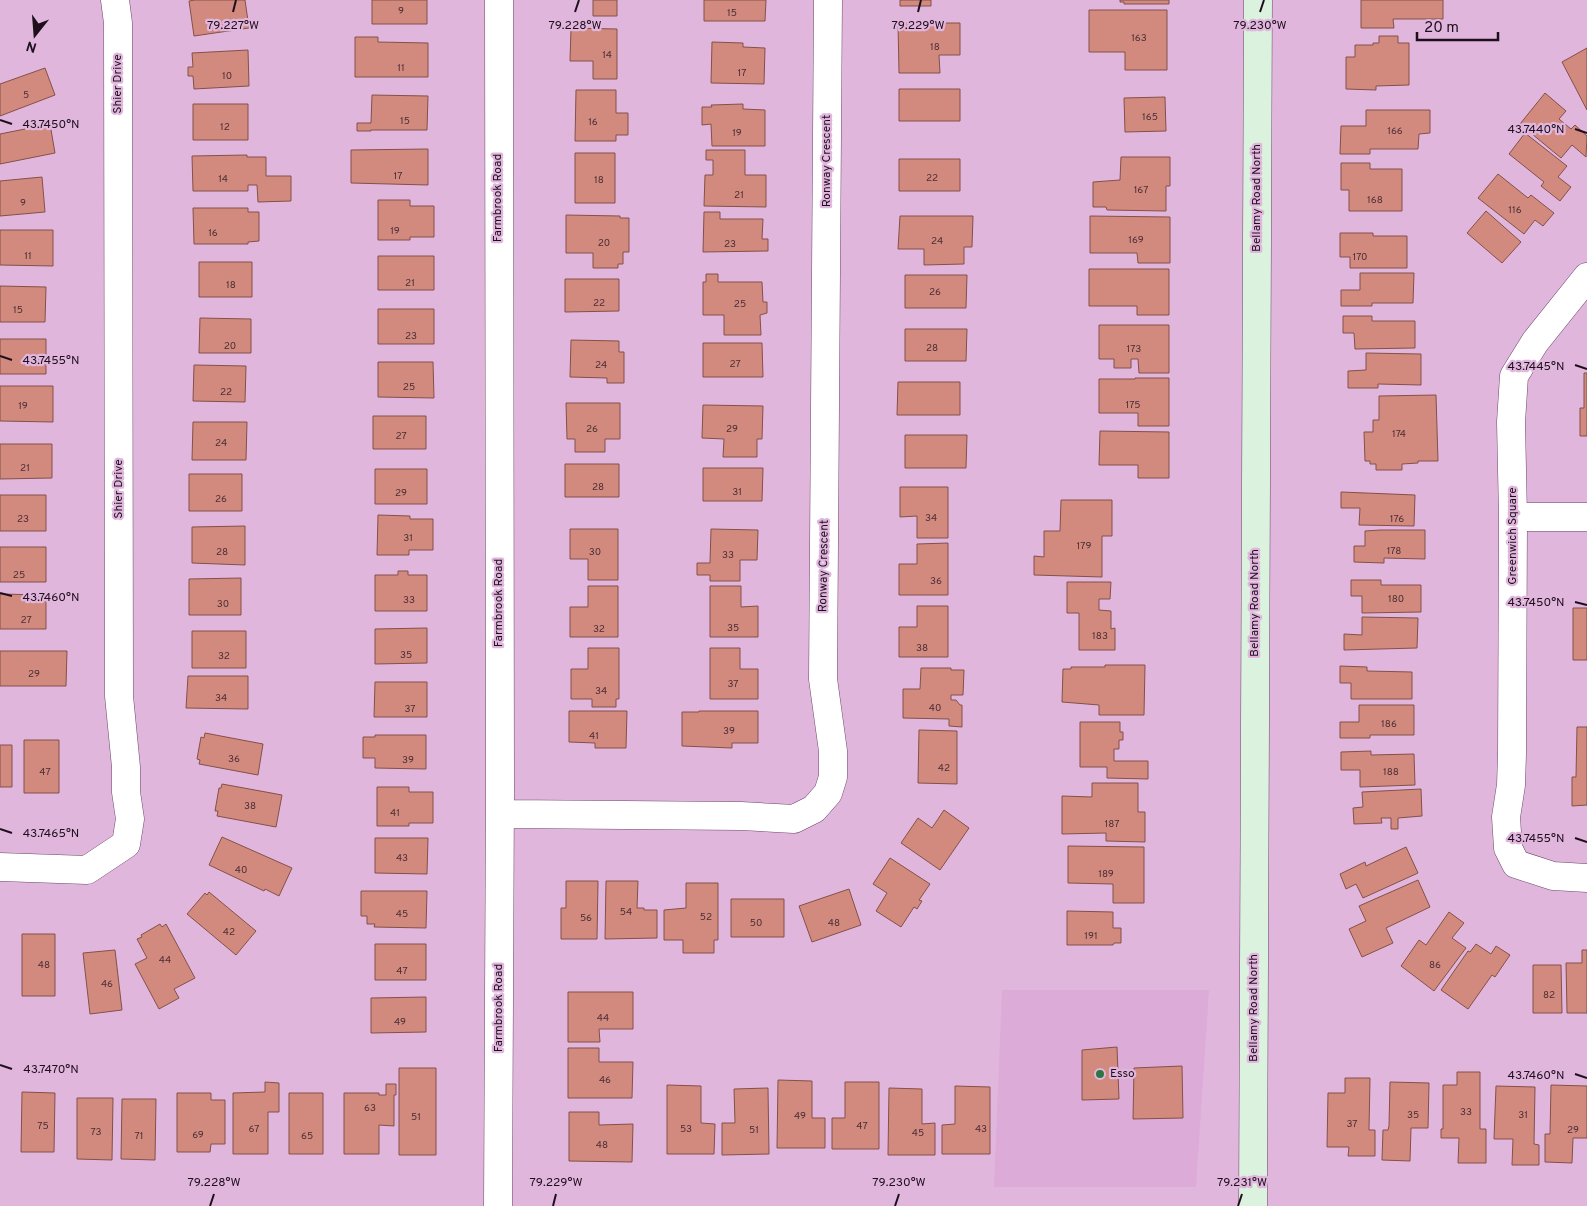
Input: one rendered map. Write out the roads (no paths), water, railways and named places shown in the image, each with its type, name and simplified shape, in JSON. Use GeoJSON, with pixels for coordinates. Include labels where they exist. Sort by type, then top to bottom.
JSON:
{"type":"FeatureCollection","features":[{"type":"Feature","properties":{"kind":"street","name":"Shier Drive"},"geometry":{"type":"LineString","coordinates":[[0,867],[87,870],[126,844],[130,820],[126,792],[126,767],[119,696],[118,23],[116,0]]}},
{"type":"Feature","properties":{"kind":"street","name":"Farmbrook Road"},"geometry":{"type":"LineString","coordinates":[[498,1206],[500,814],[499,0]]}},
{"type":"Feature","properties":{"kind":"street","name":"Ronway Crescent"},"geometry":{"type":"LineString","coordinates":[[500,814],[794,818],[814,809],[828,792],[833,777],[833,751],[823,679],[828,0]]}},
{"type":"Feature","properties":{"kind":"street","name":"Bellamy Road North"},"geometry":{"type":"LineString","coordinates":[[1253,1206],[1258,0]]}},
{"type":"Feature","properties":{"kind":"street","name":"Greenwich Square"},"geometry":{"type":"LineString","coordinates":[[1587,277],[1534,342],[1514,376],[1511,422],[1513,518],[1512,754],[1511,785],[1506,817],[1508,848],[1516,864],[1553,876],[1587,878]]}},
{"type":"Feature","properties":{"kind":"street"},"geometry":{"type":"LineString","coordinates":[[1513,518],[1587,517]]}},
{"type":"Feature","properties":{"kind":"place","name":"Esso"},"geometry":{"type":"Point","coordinates":[1100,1074]}}]}
